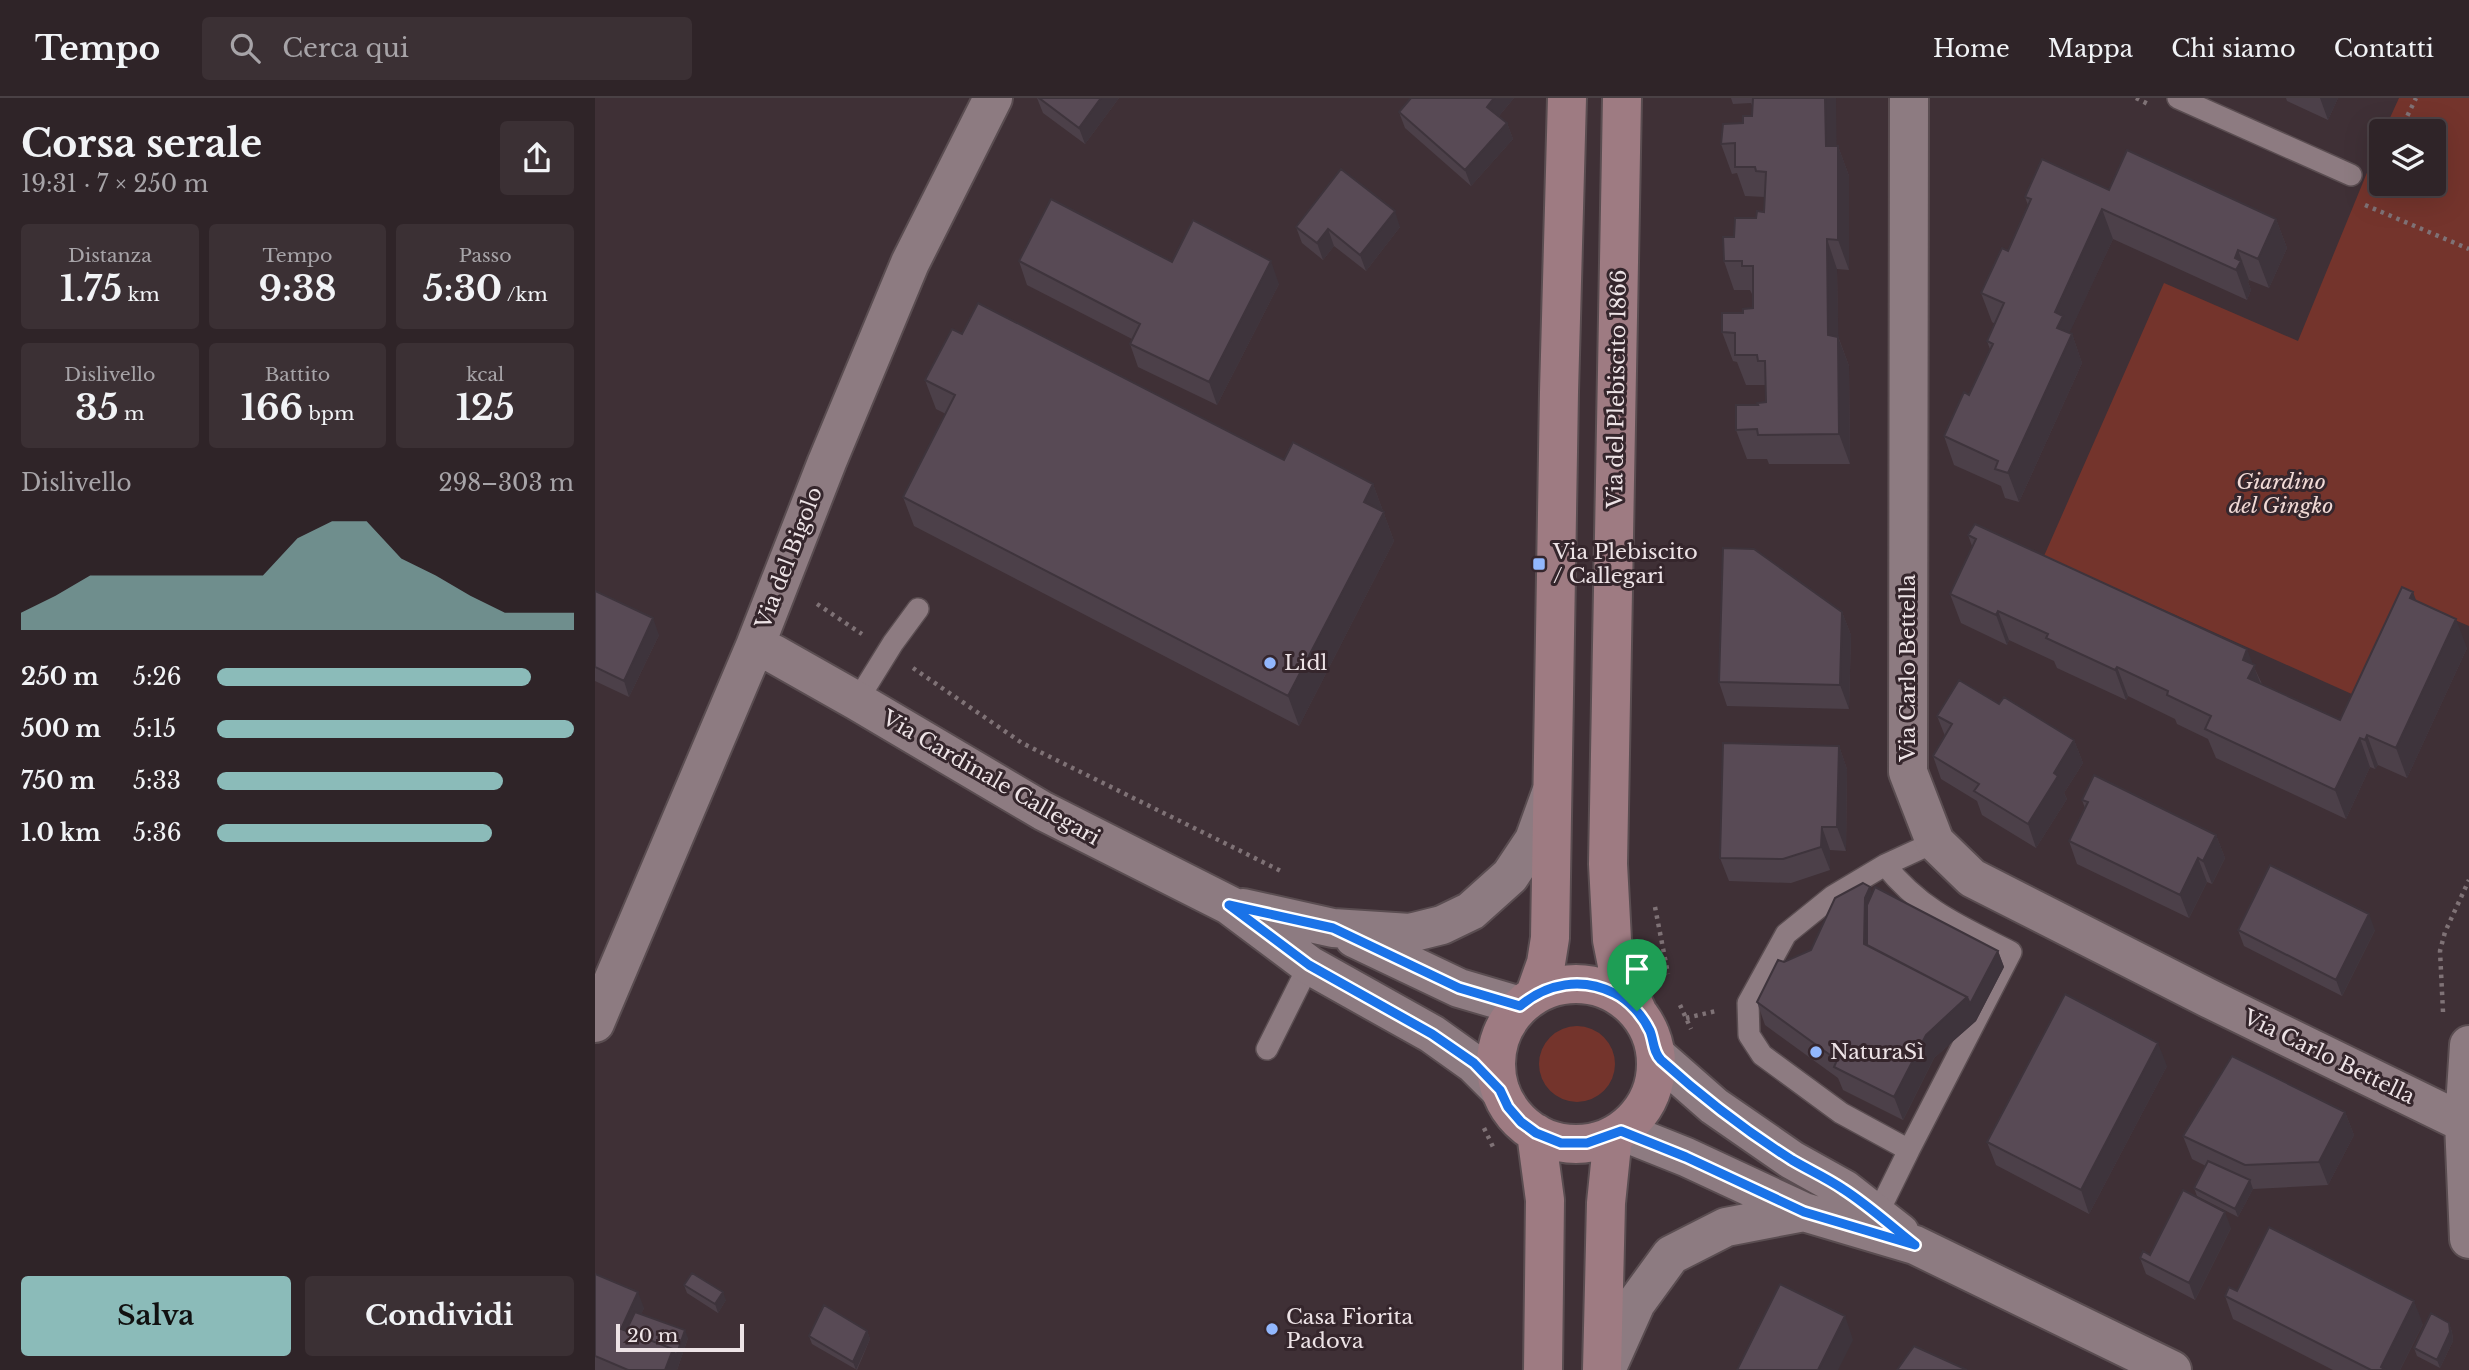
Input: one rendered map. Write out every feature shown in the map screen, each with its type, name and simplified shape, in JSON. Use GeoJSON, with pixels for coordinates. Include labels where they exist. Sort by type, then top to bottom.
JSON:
{"type":"FeatureCollection","features":[{"type":"Feature","properties":{"kind":"main road"},"geometry":{"type":"LineString","coordinates":[[1527,1000],[1561,984],[1589,984],[1615,993],[1637,1011],[1650,1032],[1656,1055],[1656,1077],[1649,1098],[1637,1116],[1617,1133],[1587,1143],[1561,1143],[1536,1133],[1521,1122],[1508,1107],[1496,1072],[1498,1045],[1508,1020],[1527,1000],[1546,963],[1550,937],[1567,98]]}},
{"type":"Feature","properties":{"kind":"main road","name":"Via del Plebiscito 1866"},"geometry":{"type":"LineString","coordinates":[[1622,98],[1608,864],[1612,940],[1618,970],[1637,1011]]}},
{"type":"Feature","properties":{"kind":"main road"},"geometry":{"type":"LineString","coordinates":[[1536,1133],[1545,1200],[1543,1370]]}},
{"type":"Feature","properties":{"kind":"main road"},"geometry":{"type":"LineString","coordinates":[[1604,1370],[1606,1203],[1617,1133]]}},
{"type":"Feature","properties":{"kind":"street","name":"Via del Bigolo"},"geometry":{"type":"LineString","coordinates":[[595,1023],[755,646],[780,577],[910,263],[993,98]]}},
{"type":"Feature","properties":{"kind":"street","name":"Via Carlo Bettella"},"geometry":{"type":"LineString","coordinates":[[1909,98],[1908,772],[1935,842],[1972,878],[2210,999],[2464,1123]]}},
{"type":"Feature","properties":{"kind":"street","name":"Via Cardinale Callegari"},"geometry":{"type":"LineString","coordinates":[[755,646],[857,701],[1043,811],[1229,905],[1309,965],[1432,1034],[1474,1063],[1500,1090]]}},
{"type":"Feature","properties":{"kind":"street","name":"Via Cardinale Callegari"},"geometry":{"type":"LineString","coordinates":[[1229,905],[1333,928],[1411,933],[1442,925],[1471,911],[1510,876],[1535,840],[1552,791]]}},
{"type":"Feature","properties":{"kind":"street","name":"Via Cardinale Callegari"},"geometry":{"type":"LineString","coordinates":[[1333,928],[1459,988],[1527,1000]]}},
{"type":"Feature","properties":{"kind":"street"},"geometry":{"type":"LineString","coordinates":[[2469,1045],[2464,1123],[2469,1239]]}},
{"type":"Feature","properties":{"kind":"street"},"geometry":{"type":"LineString","coordinates":[[1656,1055],[1714,1107],[1792,1160],[1844,1189],[1873,1223]]}},
{"type":"Feature","properties":{"kind":"street"},"geometry":{"type":"LineString","coordinates":[[1617,1133],[1686,1157],[1804,1212],[1873,1223],[2172,1370]]}},
{"type":"Feature","properties":{"kind":"street"},"geometry":{"type":"LineString","coordinates":[[1604,1370],[1636,1303],[1671,1255],[1726,1227],[1804,1212]]}},
{"type":"Feature","properties":{"kind":"lane"},"geometry":{"type":"LineString","coordinates":[[2178,98],[2351,175]]}},
{"type":"Feature","properties":{"kind":"lane"},"geometry":{"type":"LineString","coordinates":[[857,701],[918,609]]}},
{"type":"Feature","properties":{"kind":"lane"},"geometry":{"type":"LineString","coordinates":[[1909,1150],[1840,1113],[1762,1055],[1749,1035],[1748,1003],[1786,934],[1833,896],[1885,865],[1935,842]]}},
{"type":"Feature","properties":{"kind":"lane"},"geometry":{"type":"LineString","coordinates":[[1873,1223],[2011,953],[1937,914],[1902,886],[1885,865]]}},
{"type":"Feature","properties":{"kind":"lane"},"geometry":{"type":"LineString","coordinates":[[1267,1049],[1309,965]]}},
{"type":"Feature","properties":{"kind":"path"},"geometry":{"type":"LineString","coordinates":[[2406,119],[2416,98]]}},
{"type":"Feature","properties":{"kind":"path"},"geometry":{"type":"LineString","coordinates":[[914,669],[1022,743],[1290,876]]}},
{"type":"Feature","properties":{"kind":"path"},"geometry":{"type":"LineString","coordinates":[[2443,1017],[2440,951],[2445,932],[2469,880]]}},
{"type":"Feature","properties":{"kind":"path"},"geometry":{"type":"LineString","coordinates":[[1660,938],[1670,980]]}},
{"type":"Feature","properties":{"kind":"path"},"geometry":{"type":"LineString","coordinates":[[1675,993],[1696,1039]]}},
{"type":"Feature","properties":{"kind":"green space","name":"Giardino del Gingko"},"geometry":{"type":"Polygon","coordinates":[[[2399,98],[2469,98],[2469,626],[2399,596],[2354,695],[2044,556],[2164,283],[2298,341],[2369,168],[2369,196],[2446,196],[2446,119],[2389,119],[2399,98]]]}},
{"type":"Feature","properties":{"kind":"green space"},"geometry":{"type":"Polygon","coordinates":[[[1577,1026],[1591,1029],[1604,1037],[1612,1050],[1615,1064],[1612,1078],[1604,1091],[1591,1099],[1577,1102],[1563,1099],[1550,1091],[1542,1078],[1539,1064],[1542,1050],[1550,1037],[1563,1029],[1577,1026]]]}},
{"type":"Feature","properties":{"kind":"building"},"geometry":{"type":"Polygon","coordinates":[[[1039,98],[1101,98],[1079,128],[1039,98]]]}},
{"type":"Feature","properties":{"kind":"building"},"geometry":{"type":"Polygon","coordinates":[[[1411,98],[1494,98],[1487,107],[1507,123],[1465,170],[1399,112],[1411,98]]]}},
{"type":"Feature","properties":{"kind":"building"},"geometry":{"type":"Polygon","coordinates":[[[1753,98],[1825,98],[1826,146],[1838,146],[1838,240],[1827,239],[1828,335],[1838,337],[1839,434],[1758,435],[1757,429],[1736,430],[1736,405],[1758,405],[1757,403],[1766,402],[1765,361],[1758,361],[1757,355],[1735,355],[1735,333],[1722,332],[1722,313],[1743,313],[1743,309],[1753,308],[1753,266],[1742,266],[1742,261],[1724,261],[1723,237],[1734,237],[1735,218],[1756,218],[1757,211],[1764,212],[1766,172],[1756,171],[1755,167],[1735,167],[1735,143],[1721,144],[1723,124],[1743,123],[1743,116],[1752,116],[1753,98]]]}},
{"type":"Feature","properties":{"kind":"building"},"geometry":{"type":"Polygon","coordinates":[[[2127,150],[2276,219],[2258,259],[2238,250],[2235,258],[2241,261],[2236,270],[2102,209],[2055,312],[2063,316],[2057,328],[2072,334],[2008,473],[1995,469],[1998,461],[1944,436],[1964,392],[1969,395],[1993,344],[1987,341],[2004,303],[1981,293],[2002,248],[2008,251],[2031,199],[2025,197],[2042,159],[2109,190],[2127,150]]]}},
{"type":"Feature","properties":{"kind":"building"},"geometry":{"type":"Polygon","coordinates":[[[1341,169],[1395,211],[1360,255],[1328,229],[1317,243],[1296,227],[1341,169]]]}},
{"type":"Feature","properties":{"kind":"building"},"geometry":{"type":"Polygon","coordinates":[[[1051,199],[1172,262],[1193,220],[1271,261],[1209,382],[1130,344],[1140,324],[1019,261],[1051,199]]]}},
{"type":"Feature","properties":{"kind":"building"},"geometry":{"type":"Polygon","coordinates":[[[978,303],[1284,460],[1293,442],[1373,484],[1364,502],[1384,512],[1288,696],[903,497],[955,395],[925,380],[952,329],[962,334],[978,303]]]}},
{"type":"Feature","properties":{"kind":"building"},"geometry":{"type":"Polygon","coordinates":[[[1975,524],[2247,649],[2243,660],[2255,665],[2248,678],[2340,720],[2402,587],[2413,592],[2410,598],[2456,619],[2396,748],[2367,735],[2365,740],[2360,738],[2335,790],[2205,729],[2211,716],[2167,695],[2168,691],[2046,638],[2048,634],[1998,611],[1996,615],[1950,594],[1976,539],[1968,535],[1975,524]]]}},
{"type":"Feature","properties":{"kind":"building"},"geometry":{"type":"Polygon","coordinates":[[[1723,548],[1754,549],[1842,612],[1840,685],[1719,682],[1723,548]]]}},
{"type":"Feature","properties":{"kind":"building"},"geometry":{"type":"Polygon","coordinates":[[[595,591],[653,618],[624,681],[595,667],[595,591]]]}},
{"type":"Feature","properties":{"kind":"building"},"geometry":{"type":"Polygon","coordinates":[[[1959,680],[1999,704],[2004,697],[2074,740],[2054,773],[2058,776],[2028,824],[1974,791],[1979,784],[1933,756],[1952,724],[1937,716],[1959,680]]]}},
{"type":"Feature","properties":{"kind":"building"},"geometry":{"type":"Polygon","coordinates":[[[1723,743],[1839,746],[1837,827],[1822,827],[1821,847],[1783,859],[1720,858],[1723,743]]]}},
{"type":"Feature","properties":{"kind":"building"},"geometry":{"type":"Polygon","coordinates":[[[2094,775],[2216,835],[2203,861],[2198,858],[2180,895],[2069,841],[2088,802],[2082,800],[2094,775]]]}},
{"type":"Feature","properties":{"kind":"building"},"geometry":{"type":"Polygon","coordinates":[[[2270,865],[2369,914],[2336,980],[2238,930],[2270,865]]]}},
{"type":"Feature","properties":{"kind":"building"},"geometry":{"type":"Polygon","coordinates":[[[1863,883],[1870,887],[1865,898],[1864,944],[1967,997],[1926,1035],[1894,1097],[1834,1067],[1837,1060],[1757,1002],[1778,960],[1784,962],[1811,950],[1835,898],[1863,883]]]}},
{"type":"Feature","properties":{"kind":"building"},"geometry":{"type":"Polygon","coordinates":[[[1875,887],[1998,951],[1970,1004],[1967,997],[1867,945],[1867,905],[1875,887]]]}},
{"type":"Feature","properties":{"kind":"building"},"geometry":{"type":"Polygon","coordinates":[[[2065,994],[2158,1043],[2081,1190],[1987,1142],[2065,994]]]}},
{"type":"Feature","properties":{"kind":"building"},"geometry":{"type":"Polygon","coordinates":[[[2232,1056],[2345,1112],[2319,1162],[2245,1165],[2183,1136],[2232,1056]]]}},
{"type":"Feature","properties":{"kind":"building"},"geometry":{"type":"Polygon","coordinates":[[[2208,1161],[2250,1180],[2235,1209],[2194,1188],[2208,1161]]]}},
{"type":"Feature","properties":{"kind":"building"},"geometry":{"type":"Polygon","coordinates":[[[2183,1190],[2225,1212],[2189,1283],[2140,1258],[2143,1251],[2150,1255],[2183,1190]]]}},
{"type":"Feature","properties":{"kind":"building"},"geometry":{"type":"Polygon","coordinates":[[[2269,1227],[2414,1301],[2381,1367],[2386,1370],[2371,1370],[2225,1296],[2229,1287],[2237,1291],[2269,1227]]]}},
{"type":"Feature","properties":{"kind":"building"},"geometry":{"type":"Polygon","coordinates":[[[692,1273],[723,1292],[715,1304],[684,1285],[692,1273]]]}},
{"type":"Feature","properties":{"kind":"building"},"geometry":{"type":"Polygon","coordinates":[[[595,1274],[638,1292],[621,1329],[673,1349],[665,1370],[628,1370],[595,1356],[595,1274]]]}},
{"type":"Feature","properties":{"kind":"building"},"geometry":{"type":"Polygon","coordinates":[[[1780,1284],[1845,1316],[1818,1370],[1737,1370],[1780,1284]]]}},
{"type":"Feature","properties":{"kind":"building"},"geometry":{"type":"Polygon","coordinates":[[[824,1305],[867,1331],[853,1362],[809,1336],[824,1305]]]}},
{"type":"Feature","properties":{"kind":"building"},"geometry":{"type":"Polygon","coordinates":[[[635,1312],[685,1330],[676,1356],[673,1349],[626,1331],[635,1312]]]}},
{"type":"Feature","properties":{"kind":"building"},"geometry":{"type":"Polygon","coordinates":[[[2431,1313],[2449,1323],[2450,1332],[2437,1360],[2414,1348],[2431,1313]]]}},
{"type":"Feature","properties":{"kind":"building"},"geometry":{"type":"Polygon","coordinates":[[[1914,1346],[1967,1370],[1897,1370],[1914,1346]]]}},
{"type":"Feature","properties":{"kind":"place","name":"Via Plebiscito / Callegari"},"geometry":{"type":"Point","coordinates":[1539,564]}},
{"type":"Feature","properties":{"kind":"place","name":"Lidl"},"geometry":{"type":"Point","coordinates":[1270,663]}},
{"type":"Feature","properties":{"kind":"place","name":"NaturaSì"},"geometry":{"type":"Point","coordinates":[1816,1052]}},
{"type":"Feature","properties":{"kind":"place","name":"Casa Fiorita Padova"},"geometry":{"type":"Point","coordinates":[1272,1329]}},
{"type":"Feature","properties":{"kind":"route"},"geometry":{"type":"LineString","coordinates":[[1229,905],[1333,928],[1459,988],[1520,1006],[1535,994],[1561,984],[1589,984],[1615,993],[1637,1011],[1650,1032],[1656,1055],[1714,1107],[1792,1160],[1844,1189],[1915,1245],[1804,1212],[1686,1157],[1621,1131],[1587,1143],[1561,1143],[1536,1133],[1521,1122],[1508,1107],[1500,1090],[1474,1063],[1432,1034],[1309,965],[1229,905]]}}]}
